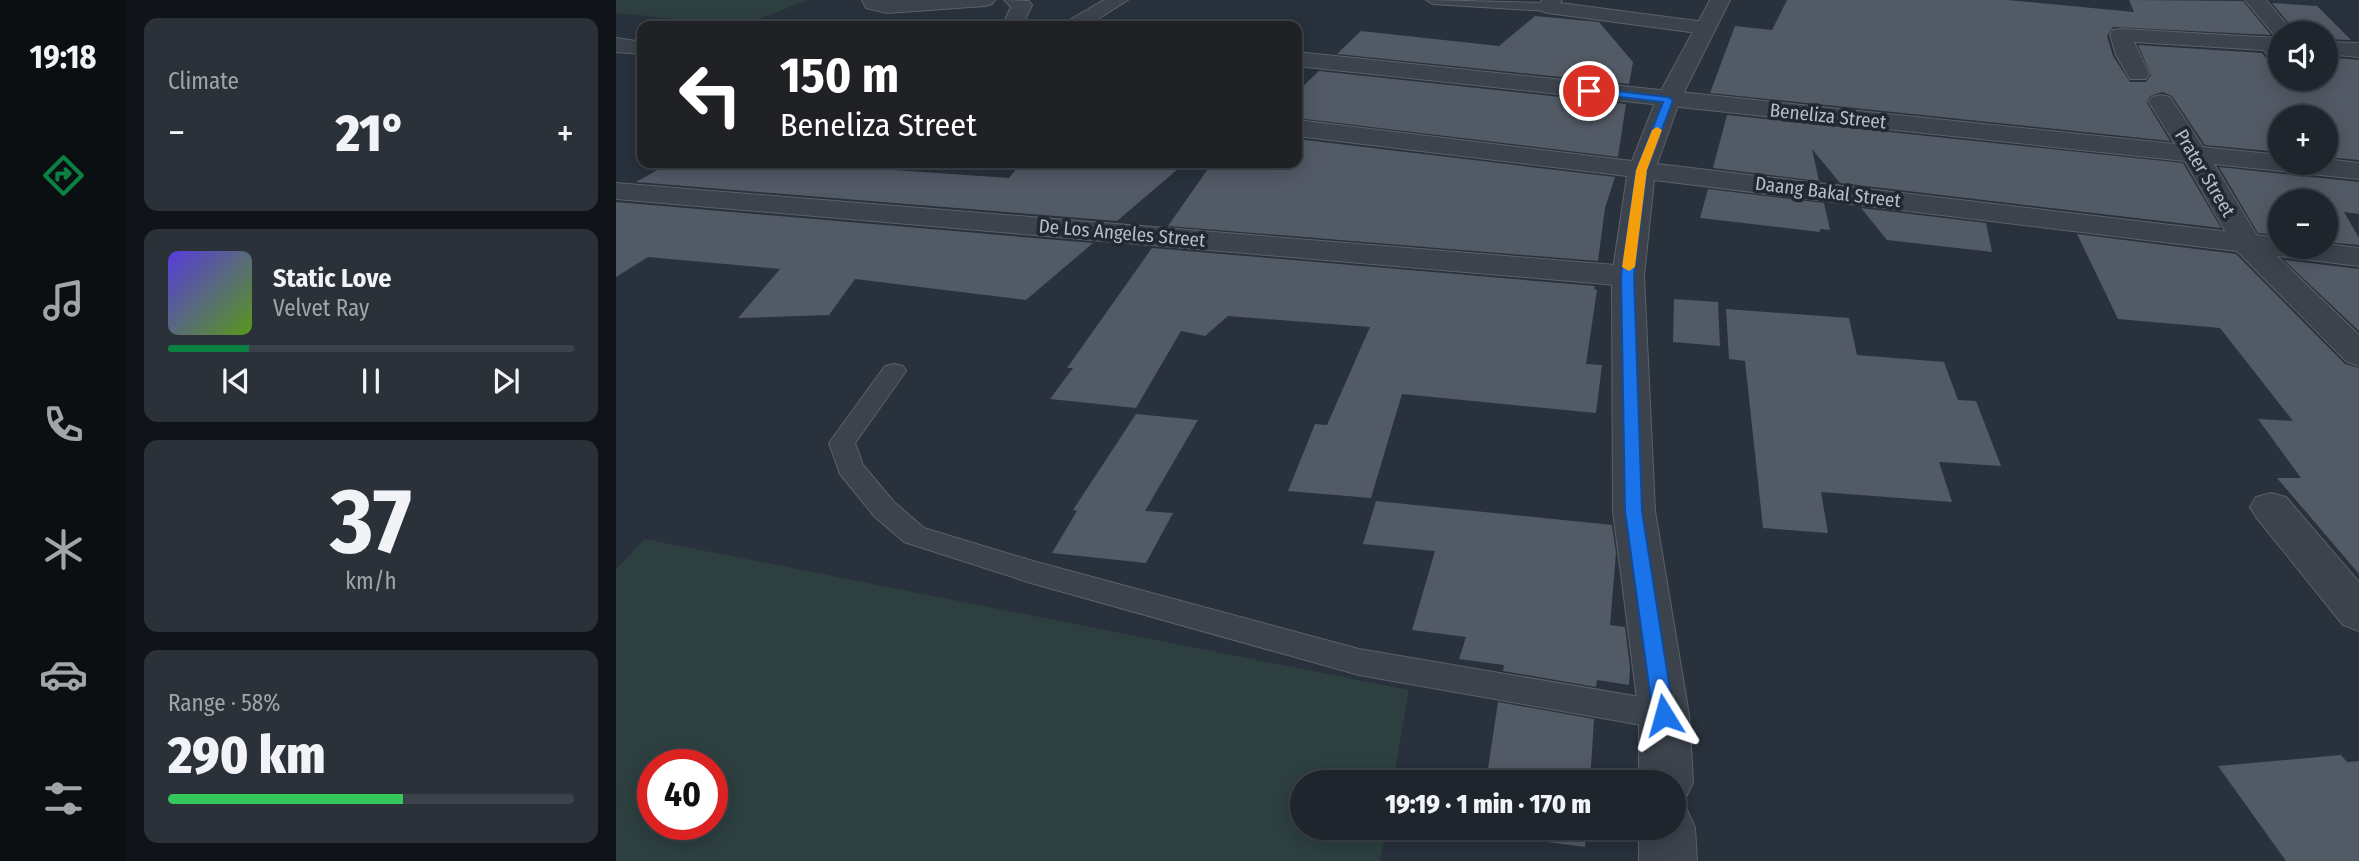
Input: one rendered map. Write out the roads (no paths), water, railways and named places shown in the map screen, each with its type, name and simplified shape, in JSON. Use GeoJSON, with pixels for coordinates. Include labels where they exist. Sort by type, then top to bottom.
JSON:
{"type":"FeatureCollection","features":[{"type":"Feature","properties":{"kind":"street"},"geometry":{"type":"LineString","coordinates":[[872,0],[873,4],[887,7],[985,0]]}},
{"type":"Feature","properties":{"kind":"street"},"geometry":{"type":"LineString","coordinates":[[1014,0],[1022,5],[1014,21]]}},
{"type":"Feature","properties":{"kind":"street"},"geometry":{"type":"LineString","coordinates":[[1082,21],[1118,0]]}},
{"type":"Feature","properties":{"kind":"street"},"geometry":{"type":"LineString","coordinates":[[2255,0],[2268,24]]}},
{"type":"Feature","properties":{"kind":"street"},"geometry":{"type":"LineString","coordinates":[[1550,4],[1712,14],[1668,100],[1642,170],[1628,276],[1634,511],[1664,715],[1666,770]]}},
{"type":"Feature","properties":{"kind":"street"},"geometry":{"type":"LineString","coordinates":[[2138,74],[2127,55],[2121,35],[2268,41]]}},
{"type":"Feature","properties":{"kind":"street"},"geometry":{"type":"LineString","coordinates":[[616,45],[637,47]]}},
{"type":"Feature","properties":{"kind":"street"},"geometry":{"type":"LineString","coordinates":[[2338,49],[2359,50]]}},
{"type":"Feature","properties":{"kind":"street","name":"Beneliza Street"},"geometry":{"type":"LineString","coordinates":[[1302,60],[2359,171]]}},
{"type":"Feature","properties":{"kind":"street","name":"Prater Street"},"geometry":{"type":"LineString","coordinates":[[2161,102],[2248,244],[2359,355]]}},
{"type":"Feature","properties":{"kind":"street","name":"Daang Bakal Street"},"geometry":{"type":"LineString","coordinates":[[1302,129],[2359,257]]}},
{"type":"Feature","properties":{"kind":"street","name":"De Los Angeles Street"},"geometry":{"type":"LineString","coordinates":[[616,191],[1628,276]]}},
{"type":"Feature","properties":{"kind":"street"},"geometry":{"type":"LineString","coordinates":[[2272,508],[2359,613]]}},
{"type":"Feature","properties":{"kind":"street"},"geometry":{"type":"LineString","coordinates":[[1667,840],[1668,861]]}},
{"type":"Feature","properties":{"kind":"lane"},"geometry":{"type":"LineString","coordinates":[[1433,0],[1550,4]]}},
{"type":"Feature","properties":{"kind":"lane"},"geometry":{"type":"LineString","coordinates":[[894,371],[842,443],[849,468],[884,509],[914,535],[1031,572],[1359,662],[1664,715]]}}]}
